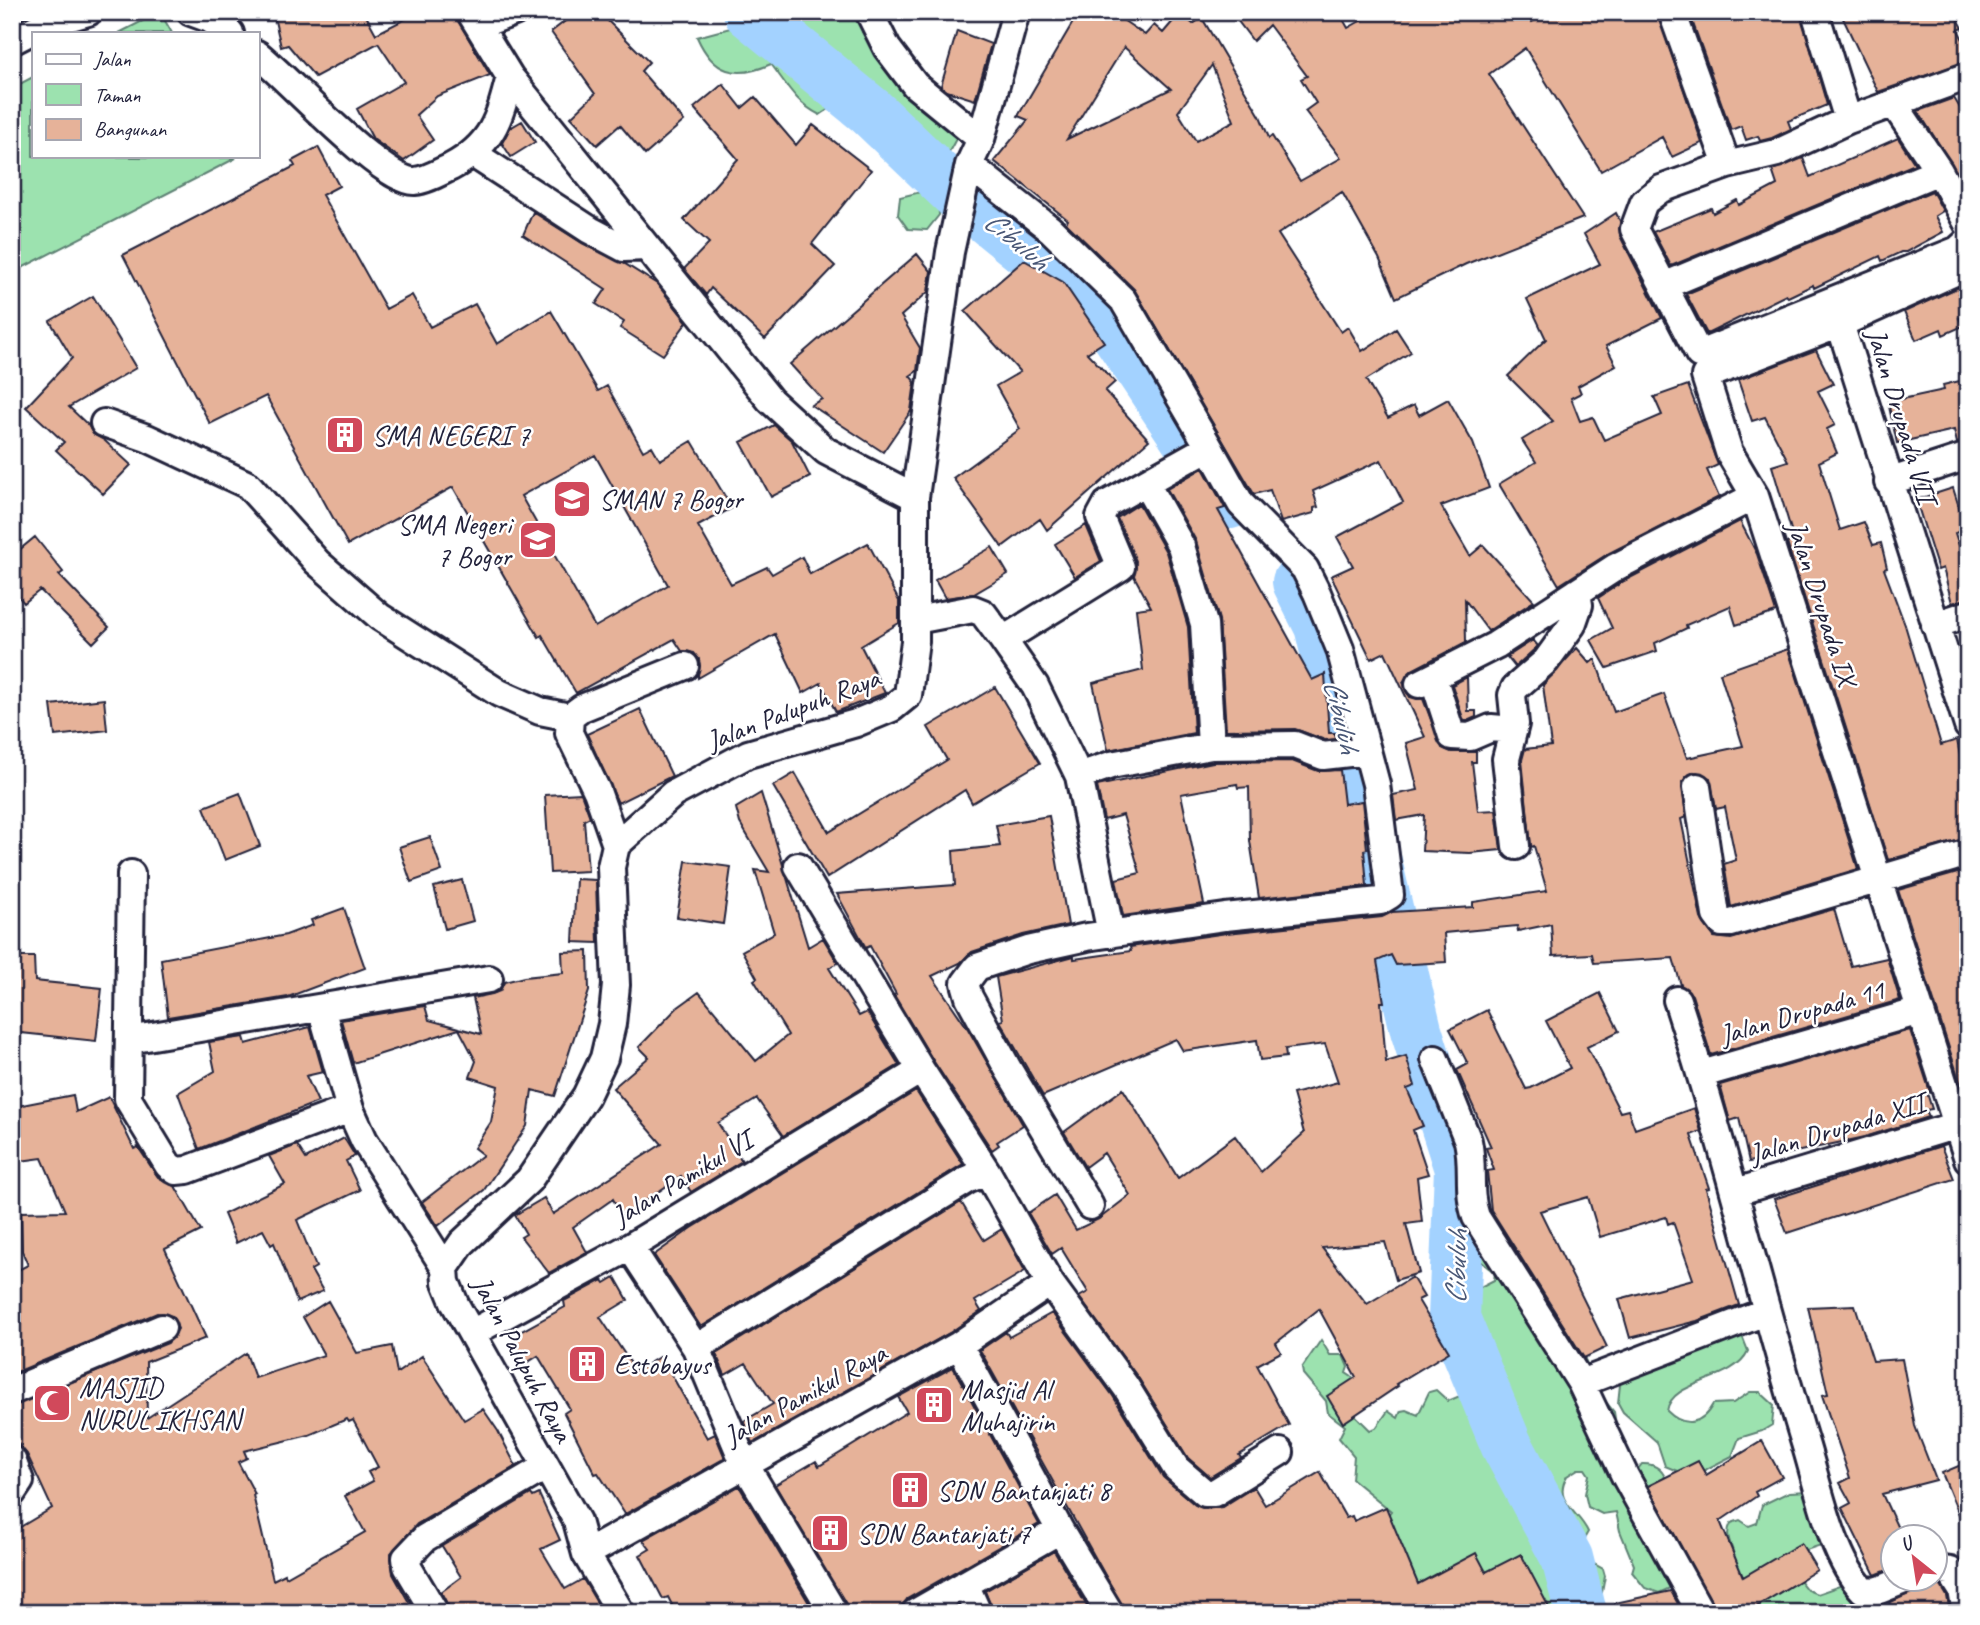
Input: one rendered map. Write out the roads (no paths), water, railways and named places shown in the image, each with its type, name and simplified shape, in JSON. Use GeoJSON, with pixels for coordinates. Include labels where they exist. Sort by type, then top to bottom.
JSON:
{"type":"FeatureCollection","features":[{"type":"Feature","properties":{"kind":"street"},"geometry":{"type":"LineString","coordinates":[[12,41],[43,25],[89,12]]}},
{"type":"Feature","properties":{"kind":"street"},"geometry":{"type":"LineString","coordinates":[[191,12],[210,19],[229,32]]}},
{"type":"Feature","properties":{"kind":"street"},"geometry":{"type":"LineString","coordinates":[[514,12],[475,18],[510,77],[770,400],[826,451],[915,497]]}},
{"type":"Feature","properties":{"kind":"street"},"geometry":{"type":"LineString","coordinates":[[869,12],[887,48],[915,85],[981,139]]}},
{"type":"Feature","properties":{"kind":"street","name":"Jalan Palupuh Raya"},"geometry":{"type":"LineString","coordinates":[[621,1613],[586,1554],[577,1521],[455,1304],[446,1282],[445,1268],[462,1243],[529,1180],[586,1096],[604,1058],[612,1024],[616,985],[611,867],[616,845],[673,794],[748,754],[856,723],[892,708],[908,695],[916,620],[915,497],[950,251],[967,175],[981,139],[1016,12]]}},
{"type":"Feature","properties":{"kind":"street"},"geometry":{"type":"LineString","coordinates":[[1672,12],[1727,165]]}},
{"type":"Feature","properties":{"kind":"street"},"geometry":{"type":"LineString","coordinates":[[1815,12],[1848,120]]}},
{"type":"Feature","properties":{"kind":"street"},"geometry":{"type":"LineString","coordinates":[[259,56],[370,157],[392,174],[414,181],[438,174],[472,156],[498,123],[510,77]]}},
{"type":"Feature","properties":{"kind":"street"},"geometry":{"type":"LineString","coordinates":[[1968,76],[1848,120],[1777,153],[1727,165],[1661,189],[1644,202],[1634,229],[1699,354],[1836,312],[1958,250],[1968,241]]}},
{"type":"Feature","properties":{"kind":"street"},"geometry":{"type":"LineString","coordinates":[[1894,104],[1939,172],[1968,223]]}},
{"type":"Feature","properties":{"kind":"street"},"geometry":{"type":"LineString","coordinates":[[481,159],[590,230],[624,248],[645,247]]}},
{"type":"Feature","properties":{"kind":"street"},"geometry":{"type":"LineString","coordinates":[[1665,285],[1939,172]]}},
{"type":"Feature","properties":{"kind":"street"},"geometry":{"type":"LineString","coordinates":[[967,175],[1050,229],[1122,300],[1200,452],[1241,504],[1305,569],[1340,649],[1359,753],[1376,784],[1385,898],[1111,934],[1028,950],[977,967],[965,983],[969,997],[1009,1069],[1090,1206]]}},
{"type":"Feature","properties":{"kind":"street","name":"Jalan Drupada IX"},"geometry":{"type":"LineString","coordinates":[[1957,1125],[1755,496],[1730,452],[1705,376],[1836,312],[1968,265]]}},
{"type":"Feature","properties":{"kind":"street","name":"Jalan Drupada VII"},"geometry":{"type":"LineString","coordinates":[[1836,312],[1968,726]]}},
{"type":"Feature","properties":{"kind":"street"},"geometry":{"type":"LineString","coordinates":[[104,423],[148,438],[248,485],[317,562],[380,617],[499,693],[540,711],[570,717],[582,708],[685,666]]}},
{"type":"Feature","properties":{"kind":"street"},"geometry":{"type":"LineString","coordinates":[[1003,640],[1121,567],[1101,513],[1107,505],[1200,452]]}},
{"type":"Feature","properties":{"kind":"street"},"geometry":{"type":"LineString","coordinates":[[1888,482],[1968,456]]}},
{"type":"Feature","properties":{"kind":"street"},"geometry":{"type":"LineString","coordinates":[[1146,484],[1181,546],[1205,624],[1211,746]]}},
{"type":"Feature","properties":{"kind":"street"},"geometry":{"type":"LineString","coordinates":[[1513,730],[1491,728],[1470,737],[1452,736],[1426,680],[1496,645],[1616,567],[1755,496]]}},
{"type":"Feature","properties":{"kind":"street"},"geometry":{"type":"LineString","coordinates":[[1516,845],[1506,759],[1513,730],[1513,691],[1537,670],[1567,632],[1577,615],[1577,592]]}},
{"type":"Feature","properties":{"kind":"street"},"geometry":{"type":"LineString","coordinates":[[916,620],[973,609],[983,613],[1035,686],[1079,776],[1111,934]]}},
{"type":"Feature","properties":{"kind":"street"},"geometry":{"type":"LineString","coordinates":[[1935,625],[1968,614]]}},
{"type":"Feature","properties":{"kind":"street"},"geometry":{"type":"LineString","coordinates":[[570,717],[569,733],[597,791],[616,845]]}},
{"type":"Feature","properties":{"kind":"street"},"geometry":{"type":"LineString","coordinates":[[1079,776],[1111,765],[1211,746],[1295,745],[1323,755],[1359,753]]}},
{"type":"Feature","properties":{"kind":"street"},"geometry":{"type":"LineString","coordinates":[[1697,787],[1716,915],[1722,923],[1879,882],[1968,853]]}},
{"type":"Feature","properties":{"kind":"street"},"geometry":{"type":"LineString","coordinates":[[798,866],[921,1070],[987,1172],[1050,1283],[1126,1387],[1176,1468],[1205,1493],[1213,1493],[1280,1452]]}},
{"type":"Feature","properties":{"kind":"street"},"geometry":{"type":"LineString","coordinates":[[131,874],[128,1100],[157,1149],[176,1171],[350,1108]]}},
{"type":"Feature","properties":{"kind":"street"},"geometry":{"type":"LineString","coordinates":[[129,1040],[489,979]]}},
{"type":"Feature","properties":{"kind":"street"},"geometry":{"type":"LineString","coordinates":[[1678,1000],[1736,1192],[1765,1312],[1816,1488],[1847,1568],[1857,1584],[1869,1592],[1878,1589]]}},
{"type":"Feature","properties":{"kind":"street"},"geometry":{"type":"LineString","coordinates":[[321,1008],[350,1108],[364,1140],[445,1268]]}},
{"type":"Feature","properties":{"kind":"street","name":"Jalan Drupada 11"},"geometry":{"type":"LineString","coordinates":[[1702,1074],[1920,1011]]}},
{"type":"Feature","properties":{"kind":"street"},"geometry":{"type":"LineString","coordinates":[[1435,1059],[1468,1142],[1471,1156],[1469,1199],[1476,1217],[1581,1383],[1625,1476],[1700,1613]]}},
{"type":"Feature","properties":{"kind":"street","name":"Jalan Pamikul VI"},"geometry":{"type":"LineString","coordinates":[[472,1333],[630,1247],[921,1070]]}},
{"type":"Feature","properties":{"kind":"street"},"geometry":{"type":"LineString","coordinates":[[1957,1125],[1968,1159]]}},
{"type":"Feature","properties":{"kind":"street","name":"Jalan Drupada XII"},"geometry":{"type":"LineString","coordinates":[[1736,1192],[1957,1125]]}},
{"type":"Feature","properties":{"kind":"street"},"geometry":{"type":"LineString","coordinates":[[696,1348],[969,1179],[987,1172]]}},
{"type":"Feature","properties":{"kind":"street"},"geometry":{"type":"LineString","coordinates":[[630,1247],[696,1348],[744,1463],[834,1613]]}},
{"type":"Feature","properties":{"kind":"street","name":"Jalan Pamikul Raya"},"geometry":{"type":"LineString","coordinates":[[586,1554],[744,1463],[959,1345],[1050,1283]]}},
{"type":"Feature","properties":{"kind":"street"},"geometry":{"type":"LineString","coordinates":[[1581,1383],[1765,1312]]}},
{"type":"Feature","properties":{"kind":"street"},"geometry":{"type":"LineString","coordinates":[[12,1391],[162,1328]]}},
{"type":"Feature","properties":{"kind":"street"},"geometry":{"type":"LineString","coordinates":[[959,1345],[1060,1530],[1110,1613]]}},
{"type":"Feature","properties":{"kind":"street"},"geometry":{"type":"LineString","coordinates":[[12,1460],[20,1481],[12,1493]]}},
{"type":"Feature","properties":{"kind":"street"},"geometry":{"type":"LineString","coordinates":[[435,1613],[407,1566],[406,1558],[425,1538],[545,1467]]}},
{"type":"Feature","properties":{"kind":"street"},"geometry":{"type":"LineString","coordinates":[[915,1613],[1060,1530]]}},
{"type":"Feature","properties":{"kind":"street"},"geometry":{"type":"LineString","coordinates":[[1948,1571],[1962,1590],[1966,1613]]}},
{"type":"Feature","properties":{"kind":"street"},"geometry":{"type":"LineString","coordinates":[[965,1584],[978,1613]]}},
{"type":"Feature","properties":{"kind":"waterway","name":"Cibuluh"},"geometry":{"type":"LineString","coordinates":[[749,12],[870,111],[958,195],[1103,313],[1230,503]]}},
{"type":"Feature","properties":{"kind":"waterway","name":"Cibuluh"},"geometry":{"type":"LineString","coordinates":[[1298,582],[1320,626],[1416,1030],[1460,1169],[1454,1318],[1506,1444],[1567,1558],[1581,1613]]}},
{"type":"Feature","properties":{"kind":"place","name":"SMA NEGERI 7"},"geometry":{"type":"Point","coordinates":[345,435]}},
{"type":"Feature","properties":{"kind":"place","name":"SMAN 7 Bogor"},"geometry":{"type":"Point","coordinates":[572,499]}},
{"type":"Feature","properties":{"kind":"place","name":"SMA Negeri 7 Bogor"},"geometry":{"type":"Point","coordinates":[538,540]}},
{"type":"Feature","properties":{"kind":"place","name":"Estobayus"},"geometry":{"type":"Point","coordinates":[587,1364]}},
{"type":"Feature","properties":{"kind":"place","name":"MASJID NURUL IKHSAN"},"geometry":{"type":"Point","coordinates":[52,1403]}},
{"type":"Feature","properties":{"kind":"place","name":"Masjid Al Muhajirin"},"geometry":{"type":"Point","coordinates":[934,1405]}},
{"type":"Feature","properties":{"kind":"place","name":"SDN Bantarjati 8"},"geometry":{"type":"Point","coordinates":[910,1490]}},
{"type":"Feature","properties":{"kind":"place","name":"SDN Bantarjati 7"},"geometry":{"type":"Point","coordinates":[830,1533]}}]}
